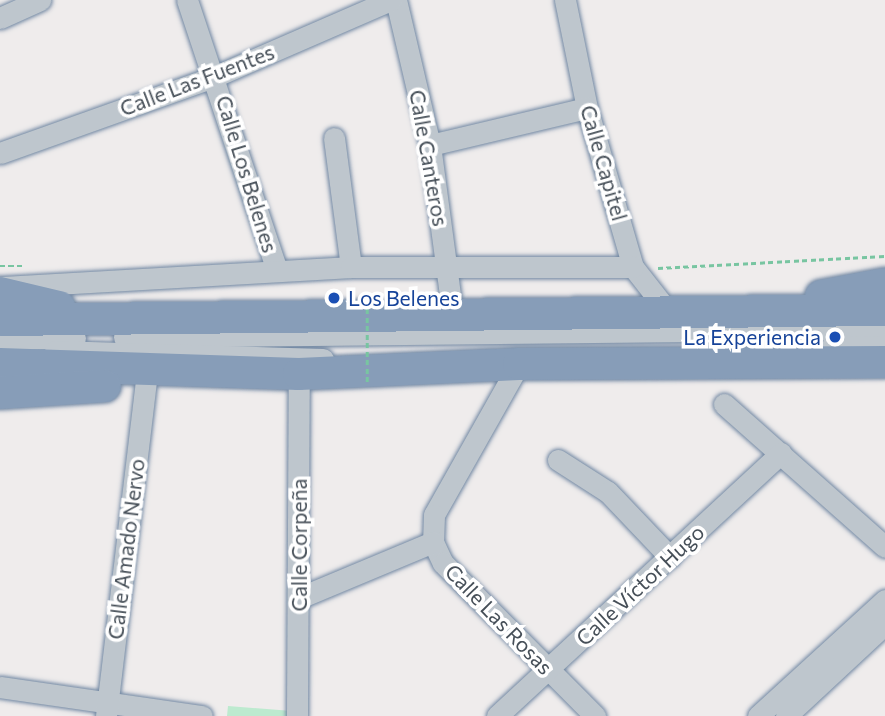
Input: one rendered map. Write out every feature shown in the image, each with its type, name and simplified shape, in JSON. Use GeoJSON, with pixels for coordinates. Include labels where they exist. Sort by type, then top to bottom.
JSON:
{"type":"FeatureCollection","features":[{"type":"Feature","properties":{"kind":"highway"},"geometry":{"type":"LineString","coordinates":[[763,313],[885,284]]}},
{"type":"Feature","properties":{"kind":"highway"},"geometry":{"type":"LineString","coordinates":[[0,293],[147,318]]}},
{"type":"Feature","properties":{"kind":"highway"},"geometry":{"type":"LineString","coordinates":[[0,320],[453,317],[885,310]]}},
{"type":"Feature","properties":{"kind":"highway"},"geometry":{"type":"LineString","coordinates":[[783,360],[885,376]]}},
{"type":"Feature","properties":{"kind":"highway"},"geometry":{"type":"LineString","coordinates":[[0,364],[299,374],[519,364],[783,360],[885,362]]}},
{"type":"Feature","properties":{"kind":"highway"},"geometry":{"type":"LineString","coordinates":[[0,393],[146,383],[232,373]]}},
{"type":"Feature","properties":{"kind":"street"},"geometry":{"type":"LineString","coordinates":[[0,18],[40,0]]}},
{"type":"Feature","properties":{"kind":"street","name":"Calle Los Belenes"},"geometry":{"type":"LineString","coordinates":[[187,0],[216,76],[277,270]]}},
{"type":"Feature","properties":{"kind":"street","name":"Calle Las Fuentes"},"geometry":{"type":"LineString","coordinates":[[0,153],[216,76],[391,0]]}},
{"type":"Feature","properties":{"kind":"street","name":"Calle Canteros"},"geometry":{"type":"LineString","coordinates":[[396,0],[430,145],[453,317]]}},
{"type":"Feature","properties":{"kind":"street","name":"Calle Capitel"},"geometry":{"type":"LineString","coordinates":[[565,0],[587,108],[633,267],[670,314]]}},
{"type":"Feature","properties":{"kind":"street"},"geometry":{"type":"LineString","coordinates":[[430,145],[587,108]]}},
{"type":"Feature","properties":{"kind":"street"},"geometry":{"type":"LineString","coordinates":[[334,138],[351,267]]}},
{"type":"Feature","properties":{"kind":"street"},"geometry":{"type":"LineString","coordinates":[[0,287],[351,267],[446,264],[633,267]]}},
{"type":"Feature","properties":{"kind":"street"},"geometry":{"type":"LineString","coordinates":[[0,339],[885,329]]}},
{"type":"Feature","properties":{"kind":"street"},"geometry":{"type":"LineString","coordinates":[[0,352],[344,360],[885,346]]}},
{"type":"Feature","properties":{"kind":"street","name":"Calle Las Rosas"},"geometry":{"type":"LineString","coordinates":[[519,364],[434,515],[433,542],[443,563],[594,716]]}},
{"type":"Feature","properties":{"kind":"street","name":"Calle Corpeña"},"geometry":{"type":"LineString","coordinates":[[297,716],[299,374]]}},
{"type":"Feature","properties":{"kind":"street","name":"Calle Amado Nervo"},"geometry":{"type":"LineString","coordinates":[[107,710],[146,383]]}},
{"type":"Feature","properties":{"kind":"street"},"geometry":{"type":"LineString","coordinates":[[724,404],[885,547]]}},
{"type":"Feature","properties":{"kind":"street","name":"Calle Víctor Hugo"},"geometry":{"type":"LineString","coordinates":[[497,716],[781,453]]}},
{"type":"Feature","properties":{"kind":"street"},"geometry":{"type":"LineString","coordinates":[[558,460],[608,492],[670,557]]}},
{"type":"Feature","properties":{"kind":"street"},"geometry":{"type":"LineString","coordinates":[[299,598],[433,542]]}},
{"type":"Feature","properties":{"kind":"street"},"geometry":{"type":"LineString","coordinates":[[758,716],[885,600]]}},
{"type":"Feature","properties":{"kind":"street"},"geometry":{"type":"LineString","coordinates":[[786,716],[885,624]]}},
{"type":"Feature","properties":{"kind":"street"},"geometry":{"type":"LineString","coordinates":[[0,687],[107,710],[202,716]]}},
{"type":"Feature","properties":{"kind":"path"},"geometry":{"type":"LineString","coordinates":[[367,292],[367,382]]}},
{"type":"Feature","properties":{"kind":"green space"},"geometry":{"type":"Polygon","coordinates":[[[228,706],[292,711],[291,716],[227,716],[228,706]]]}},
{"type":"Feature","properties":{"kind":"place","name":"Los Belenes"},"geometry":{"type":"Point","coordinates":[334,298]}},
{"type":"Feature","properties":{"kind":"place","name":"La Experiencia"},"geometry":{"type":"Point","coordinates":[835,337]}}]}
